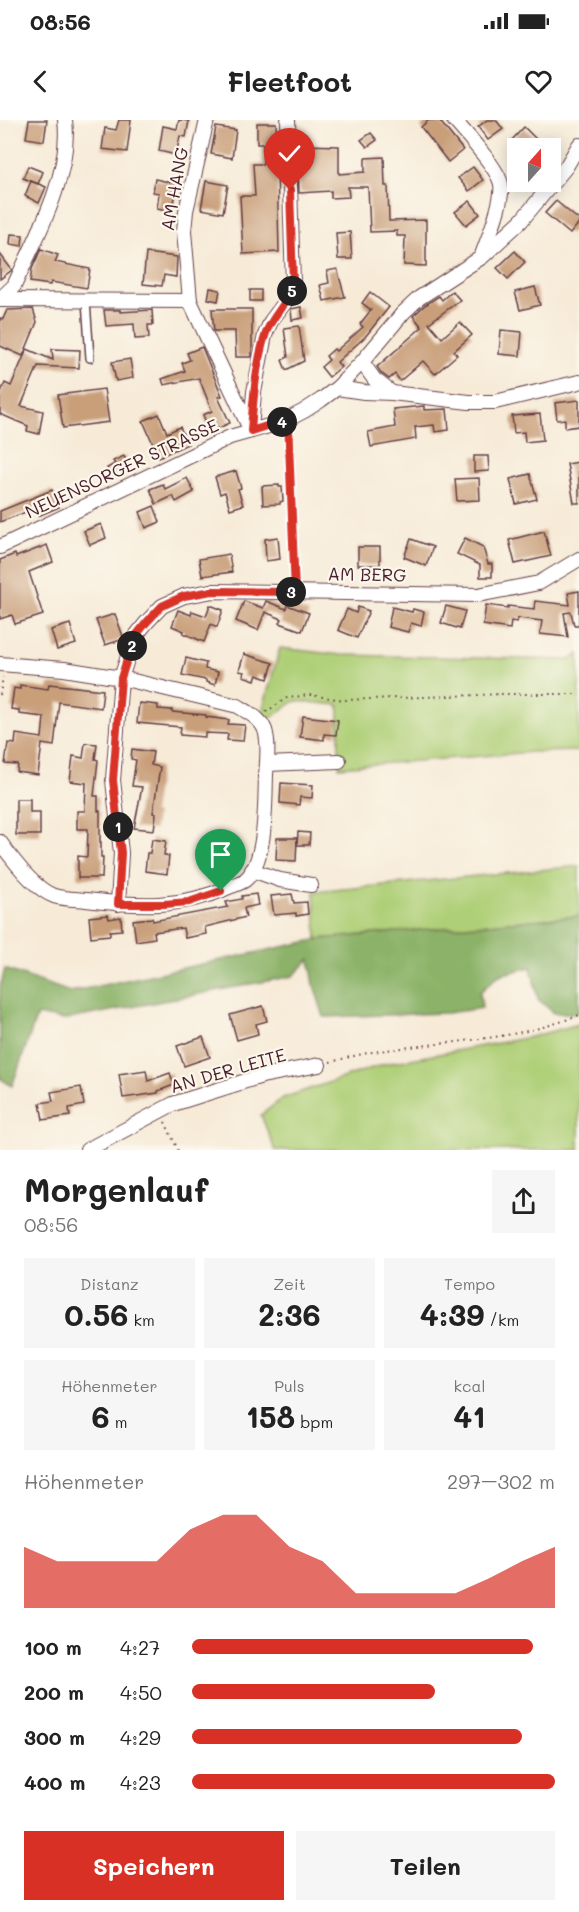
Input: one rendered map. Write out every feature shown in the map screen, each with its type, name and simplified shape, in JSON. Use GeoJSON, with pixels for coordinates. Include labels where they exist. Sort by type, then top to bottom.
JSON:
{"type":"FeatureCollection","features":[{"type":"Feature","properties":{"kind":"street"},"geometry":{"type":"LineString","coordinates":[[0,300],[14,286],[60,178],[65,152],[65,120]]}},
{"type":"Feature","properties":{"kind":"street","name":"AM HANG"},"geometry":{"type":"LineString","coordinates":[[190,301],[184,231],[186,211],[207,120]]}},
{"type":"Feature","properties":{"kind":"street"},"geometry":{"type":"LineString","coordinates":[[251,431],[254,392],[265,335],[271,321],[291,293],[293,284],[288,120]]}},
{"type":"Feature","properties":{"kind":"street"},"geometry":{"type":"LineString","coordinates":[[454,120],[497,174],[501,184],[496,217],[482,257]]}},
{"type":"Feature","properties":{"kind":"street","name":"NEUENSORGER STRASSE"},"geometry":{"type":"LineString","coordinates":[[0,547],[230,437],[288,419],[304,411],[337,388],[419,298],[482,257],[521,221],[566,167],[579,146]]}},
{"type":"Feature","properties":{"kind":"street"},"geometry":{"type":"LineString","coordinates":[[0,300],[190,301],[251,431]]}},
{"type":"Feature","properties":{"kind":"street"},"geometry":{"type":"LineString","coordinates":[[362,362],[374,379],[392,393]]}},
{"type":"Feature","properties":{"kind":"street"},"geometry":{"type":"LineString","coordinates":[[337,388],[469,402],[495,402],[579,382]]}},
{"type":"Feature","properties":{"kind":"street","name":"AM BERG"},"geometry":{"type":"LineString","coordinates":[[118,904],[121,853],[113,780],[121,678],[134,638],[162,606],[184,596],[212,591],[478,595],[539,583],[579,559]]}},
{"type":"Feature","properties":{"kind":"street"},"geometry":{"type":"LineString","coordinates":[[0,842],[30,878],[43,890],[55,896],[118,904],[189,902],[245,880],[252,870],[257,861],[265,825],[267,764],[266,734],[260,722],[238,706],[121,678],[64,669],[3,664]]}},
{"type":"Feature","properties":{"kind":"street"},"geometry":{"type":"LineString","coordinates":[[267,764],[339,761]]}},
{"type":"Feature","properties":{"kind":"street"},"geometry":{"type":"LineString","coordinates":[[252,870],[280,880],[311,885]]}},
{"type":"Feature","properties":{"kind":"street","name":"AN DER LEITE"},"geometry":{"type":"LineString","coordinates":[[87,1150],[173,1104],[262,1076],[319,1065]]}},
{"type":"Feature","properties":{"kind":"lane"},"geometry":{"type":"LineString","coordinates":[[86,301],[90,358]]}},
{"type":"Feature","properties":{"kind":"path"},"geometry":{"type":"LineString","coordinates":[[288,419],[295,592]]}},
{"type":"Feature","properties":{"kind":"path"},"geometry":{"type":"LineString","coordinates":[[0,695],[3,664]]}},
{"type":"Feature","properties":{"kind":"path"},"geometry":{"type":"LineString","coordinates":[[260,722],[268,710],[287,698],[309,695],[344,700],[502,694],[579,694]]}},
{"type":"Feature","properties":{"kind":"path"},"geometry":{"type":"LineString","coordinates":[[319,1065],[378,1051],[511,1034],[579,1015]]}},
{"type":"Feature","properties":{"kind":"path"},"geometry":{"type":"LineString","coordinates":[[160,1111],[178,1150]]}},
{"type":"Feature","properties":{"kind":"green space"},"geometry":{"type":"Polygon","coordinates":[[[280,648],[341,655],[570,660],[579,654],[579,751],[533,752],[339,767],[339,705],[295,701],[269,719],[261,715],[280,648]]]}},
{"type":"Feature","properties":{"kind":"green space"},"geometry":{"type":"Polygon","coordinates":[[[579,866],[579,916],[317,939],[314,892],[579,866]]]}},
{"type":"Feature","properties":{"kind":"green space"},"geometry":{"type":"Polygon","coordinates":[[[579,916],[579,1013],[554,1013],[538,999],[531,967],[499,975],[480,992],[482,1008],[447,1013],[324,1017],[314,985],[310,959],[293,976],[64,1020],[37,1015],[12,1086],[0,1078],[0,987],[5,969],[70,992],[320,939],[579,916]]]}},
{"type":"Feature","properties":{"kind":"green space"},"geometry":{"type":"Polygon","coordinates":[[[579,1024],[579,1150],[275,1150],[261,1115],[283,1098],[384,1064],[531,1037],[579,1024]]]}},
{"type":"Feature","properties":{"kind":"building"},"geometry":{"type":"Polygon","coordinates":[[[29,120],[47,120],[44,141],[26,138],[29,120]]]}},
{"type":"Feature","properties":{"kind":"building"},"geometry":{"type":"Polygon","coordinates":[[[119,120],[131,120],[127,152],[102,149],[105,128],[116,130],[119,120]]]}},
{"type":"Feature","properties":{"kind":"building"},"geometry":{"type":"Polygon","coordinates":[[[179,120],[189,121],[186,137],[180,136],[176,155],[159,151],[163,126],[177,129],[179,120]]]}},
{"type":"Feature","properties":{"kind":"building"},"geometry":{"type":"Polygon","coordinates":[[[429,120],[439,120],[463,150],[448,162],[421,127],[429,120]]]}},
{"type":"Feature","properties":{"kind":"building"},"geometry":{"type":"Polygon","coordinates":[[[487,120],[496,120],[503,129],[488,140],[478,127],[487,120]]]}},
{"type":"Feature","properties":{"kind":"building"},"geometry":{"type":"Polygon","coordinates":[[[257,123],[276,123],[279,252],[243,254],[240,196],[255,196],[253,164],[263,164],[263,144],[257,144],[257,123]]]}},
{"type":"Feature","properties":{"kind":"building"},"geometry":{"type":"Polygon","coordinates":[[[216,127],[236,130],[232,158],[211,154],[216,127]]]}},
{"type":"Feature","properties":{"kind":"building"},"geometry":{"type":"Polygon","coordinates":[[[524,127],[535,138],[514,138],[524,127]]]}},
{"type":"Feature","properties":{"kind":"building"},"geometry":{"type":"Polygon","coordinates":[[[371,133],[377,140],[367,147],[361,140],[371,133]]]}},
{"type":"Feature","properties":{"kind":"building"},"geometry":{"type":"Polygon","coordinates":[[[304,145],[339,146],[339,174],[365,172],[365,158],[384,157],[389,221],[426,220],[426,266],[404,265],[405,236],[397,236],[397,231],[370,232],[368,187],[348,187],[349,197],[331,198],[331,191],[299,193],[298,168],[302,167],[304,145]]]}},
{"type":"Feature","properties":{"kind":"building"},"geometry":{"type":"Polygon","coordinates":[[[28,166],[43,172],[38,184],[23,178],[28,166]]]}},
{"type":"Feature","properties":{"kind":"building"},"geometry":{"type":"Polygon","coordinates":[[[473,167],[483,180],[469,191],[458,178],[473,167]]]}},
{"type":"Feature","properties":{"kind":"building"},"geometry":{"type":"Polygon","coordinates":[[[155,179],[178,184],[172,211],[157,208],[159,193],[153,192],[155,179]]]}},
{"type":"Feature","properties":{"kind":"building"},"geometry":{"type":"Polygon","coordinates":[[[31,181],[46,187],[39,203],[25,196],[31,181]]]}},
{"type":"Feature","properties":{"kind":"building"},"geometry":{"type":"Polygon","coordinates":[[[206,181],[228,185],[223,213],[201,209],[206,181]]]}},
{"type":"Feature","properties":{"kind":"building"},"geometry":{"type":"Polygon","coordinates":[[[470,201],[480,214],[466,225],[455,212],[470,201]]]}},
{"type":"Feature","properties":{"kind":"building"},"geometry":{"type":"Polygon","coordinates":[[[556,201],[579,220],[570,234],[545,213],[556,201]]]}},
{"type":"Feature","properties":{"kind":"building"},"geometry":{"type":"Polygon","coordinates":[[[350,232],[352,259],[338,259],[336,233],[350,232]]]}},
{"type":"Feature","properties":{"kind":"building"},"geometry":{"type":"Polygon","coordinates":[[[11,234],[23,235],[22,246],[10,244],[11,234]]]}},
{"type":"Feature","properties":{"kind":"building"},"geometry":{"type":"Polygon","coordinates":[[[41,249],[58,255],[55,262],[90,269],[87,288],[51,282],[50,285],[30,282],[32,269],[41,249]]]}},
{"type":"Feature","properties":{"kind":"building"},"geometry":{"type":"Polygon","coordinates":[[[515,251],[525,262],[508,279],[497,268],[515,251]]]}},
{"type":"Feature","properties":{"kind":"building"},"geometry":{"type":"Polygon","coordinates":[[[146,253],[177,257],[176,277],[164,275],[162,286],[143,284],[146,253]]]}},
{"type":"Feature","properties":{"kind":"building"},"geometry":{"type":"Polygon","coordinates":[[[0,254],[12,270],[0,279],[0,254]]]}},
{"type":"Feature","properties":{"kind":"building"},"geometry":{"type":"Polygon","coordinates":[[[337,269],[345,297],[324,301],[320,285],[329,283],[327,271],[337,269]]]}},
{"type":"Feature","properties":{"kind":"building"},"geometry":{"type":"Polygon","coordinates":[[[535,287],[540,305],[520,310],[515,292],[535,287]]]}},
{"type":"Feature","properties":{"kind":"building"},"geometry":{"type":"Polygon","coordinates":[[[210,288],[220,290],[218,301],[208,299],[210,288]]]}},
{"type":"Feature","properties":{"kind":"building"},"geometry":{"type":"Polygon","coordinates":[[[250,290],[261,290],[261,301],[250,301],[250,290]]]}},
{"type":"Feature","properties":{"kind":"building"},"geometry":{"type":"Polygon","coordinates":[[[452,291],[460,300],[429,323],[442,338],[460,322],[472,335],[454,351],[457,355],[435,374],[423,361],[400,381],[395,374],[389,379],[381,373],[377,367],[422,327],[413,316],[439,296],[442,300],[452,291]]]}},
{"type":"Feature","properties":{"kind":"building"},"geometry":{"type":"Polygon","coordinates":[[[370,292],[389,307],[365,337],[337,362],[341,367],[329,377],[321,367],[329,360],[326,356],[334,349],[336,351],[363,327],[360,324],[371,310],[362,303],[370,292]]]}},
{"type":"Feature","properties":{"kind":"building"},"geometry":{"type":"Polygon","coordinates":[[[301,307],[303,318],[292,320],[291,309],[301,307]]]}},
{"type":"Feature","properties":{"kind":"building"},"geometry":{"type":"Polygon","coordinates":[[[33,309],[37,322],[23,356],[0,346],[0,318],[3,319],[7,310],[33,309]]]}},
{"type":"Feature","properties":{"kind":"building"},"geometry":{"type":"Polygon","coordinates":[[[212,309],[252,309],[252,357],[236,357],[235,331],[214,331],[212,309]]]}},
{"type":"Feature","properties":{"kind":"building"},"geometry":{"type":"Polygon","coordinates":[[[104,310],[120,310],[120,312],[152,310],[153,325],[148,325],[149,338],[135,339],[134,324],[106,326],[104,310]]]}},
{"type":"Feature","properties":{"kind":"building"},"geometry":{"type":"Polygon","coordinates":[[[299,326],[304,361],[286,370],[282,360],[288,357],[284,328],[299,326]]]}},
{"type":"Feature","properties":{"kind":"building"},"geometry":{"type":"Polygon","coordinates":[[[501,330],[522,332],[520,356],[499,354],[501,330]]]}},
{"type":"Feature","properties":{"kind":"building"},"geometry":{"type":"Polygon","coordinates":[[[202,347],[222,396],[218,397],[230,423],[210,432],[203,415],[212,411],[199,378],[164,385],[162,379],[185,371],[182,363],[190,360],[187,353],[202,347]]]}},
{"type":"Feature","properties":{"kind":"building"},"geometry":{"type":"Polygon","coordinates":[[[27,349],[53,360],[52,349],[80,350],[79,368],[38,366],[21,406],[43,411],[39,434],[27,431],[28,426],[0,414],[0,394],[5,383],[11,386],[27,349]]]}},
{"type":"Feature","properties":{"kind":"building"},"geometry":{"type":"Polygon","coordinates":[[[130,359],[133,378],[116,381],[112,362],[130,359]]]}},
{"type":"Feature","properties":{"kind":"building"},"geometry":{"type":"Polygon","coordinates":[[[104,389],[109,422],[63,428],[58,395],[104,389]]]}},
{"type":"Feature","properties":{"kind":"building"},"geometry":{"type":"Polygon","coordinates":[[[579,400],[579,426],[565,428],[565,419],[557,420],[555,403],[579,400]]]}},
{"type":"Feature","properties":{"kind":"building"},"geometry":{"type":"Polygon","coordinates":[[[424,406],[424,410],[447,409],[449,430],[435,432],[434,425],[415,427],[416,439],[371,447],[368,432],[395,427],[393,409],[424,406]]]}},
{"type":"Feature","properties":{"kind":"building"},"geometry":{"type":"Polygon","coordinates":[[[159,414],[167,433],[180,427],[188,444],[159,457],[143,421],[159,414]]]}},
{"type":"Feature","properties":{"kind":"building"},"geometry":{"type":"Polygon","coordinates":[[[540,414],[543,440],[525,442],[524,432],[514,433],[512,416],[540,414]]]}},
{"type":"Feature","properties":{"kind":"building"},"geometry":{"type":"Polygon","coordinates":[[[124,456],[131,470],[112,479],[107,468],[115,464],[113,461],[124,456]]]}},
{"type":"Feature","properties":{"kind":"building"},"geometry":{"type":"Polygon","coordinates":[[[474,456],[488,456],[489,471],[474,472],[474,456]]]}},
{"type":"Feature","properties":{"kind":"building"},"geometry":{"type":"Polygon","coordinates":[[[579,462],[579,503],[574,503],[567,464],[579,462]]]}},
{"type":"Feature","properties":{"kind":"building"},"geometry":{"type":"Polygon","coordinates":[[[236,471],[243,505],[230,509],[225,492],[220,494],[215,477],[236,471]]]}},
{"type":"Feature","properties":{"kind":"building"},"geometry":{"type":"Polygon","coordinates":[[[530,474],[537,499],[516,504],[510,479],[530,474]]]}},
{"type":"Feature","properties":{"kind":"building"},"geometry":{"type":"Polygon","coordinates":[[[187,478],[194,492],[176,502],[173,496],[156,504],[150,489],[163,484],[165,489],[187,478]]]}},
{"type":"Feature","properties":{"kind":"building"},"geometry":{"type":"Polygon","coordinates":[[[479,478],[480,500],[457,501],[455,479],[479,478]]]}},
{"type":"Feature","properties":{"kind":"building"},"geometry":{"type":"Polygon","coordinates":[[[279,485],[282,487],[283,501],[280,504],[263,505],[262,486],[279,485]]]}},
{"type":"Feature","properties":{"kind":"building"},"geometry":{"type":"Polygon","coordinates":[[[52,490],[59,507],[38,516],[34,509],[0,522],[0,511],[52,490]]]}},
{"type":"Feature","properties":{"kind":"building"},"geometry":{"type":"Polygon","coordinates":[[[154,506],[160,522],[146,528],[140,512],[154,506]]]}},
{"type":"Feature","properties":{"kind":"building"},"geometry":{"type":"Polygon","coordinates":[[[101,524],[106,538],[90,545],[84,531],[101,524]]]}},
{"type":"Feature","properties":{"kind":"building"},"geometry":{"type":"Polygon","coordinates":[[[544,531],[551,556],[515,564],[509,540],[544,531]]]}},
{"type":"Feature","properties":{"kind":"building"},"geometry":{"type":"Polygon","coordinates":[[[278,537],[280,559],[266,561],[265,539],[278,537]]]}},
{"type":"Feature","properties":{"kind":"building"},"geometry":{"type":"Polygon","coordinates":[[[465,538],[483,547],[488,564],[492,564],[492,577],[480,577],[480,565],[457,554],[465,538]]]}},
{"type":"Feature","properties":{"kind":"building"},"geometry":{"type":"Polygon","coordinates":[[[411,539],[433,547],[426,566],[404,557],[411,539]]]}},
{"type":"Feature","properties":{"kind":"building"},"geometry":{"type":"Polygon","coordinates":[[[47,545],[53,562],[29,572],[43,615],[15,624],[12,615],[0,619],[0,560],[15,554],[16,557],[47,545]]]}},
{"type":"Feature","properties":{"kind":"building"},"geometry":{"type":"Polygon","coordinates":[[[358,547],[380,547],[380,565],[358,565],[358,547]]]}},
{"type":"Feature","properties":{"kind":"building"},"geometry":{"type":"Polygon","coordinates":[[[229,554],[232,572],[202,576],[199,559],[229,554]]]}},
{"type":"Feature","properties":{"kind":"building"},"geometry":{"type":"Polygon","coordinates":[[[579,591],[579,625],[574,625],[571,612],[564,613],[568,637],[540,634],[542,621],[518,618],[517,622],[511,621],[510,629],[483,625],[486,605],[534,609],[535,601],[570,605],[568,593],[579,591]]]}},
{"type":"Feature","properties":{"kind":"building"},"geometry":{"type":"Polygon","coordinates":[[[244,601],[263,608],[266,601],[286,609],[287,605],[309,613],[302,631],[280,623],[282,619],[265,612],[258,630],[236,621],[244,601]]]}},
{"type":"Feature","properties":{"kind":"building"},"geometry":{"type":"Polygon","coordinates":[[[210,605],[223,610],[217,627],[211,624],[204,642],[172,626],[178,610],[191,615],[192,611],[206,616],[210,605]]]}},
{"type":"Feature","properties":{"kind":"building"},"geometry":{"type":"Polygon","coordinates":[[[446,606],[465,611],[460,629],[441,623],[446,606]]]}},
{"type":"Feature","properties":{"kind":"building"},"geometry":{"type":"Polygon","coordinates":[[[358,607],[369,611],[357,638],[338,630],[347,609],[356,613],[358,607]]]}},
{"type":"Feature","properties":{"kind":"building"},"geometry":{"type":"Polygon","coordinates":[[[392,607],[412,612],[413,609],[424,612],[421,626],[411,623],[408,632],[388,627],[392,607]]]}},
{"type":"Feature","properties":{"kind":"building"},"geometry":{"type":"Polygon","coordinates":[[[115,614],[124,639],[105,645],[96,620],[115,614]]]}},
{"type":"Feature","properties":{"kind":"building"},"geometry":{"type":"Polygon","coordinates":[[[70,624],[76,644],[57,650],[51,630],[70,624]]]}},
{"type":"Feature","properties":{"kind":"building"},"geometry":{"type":"Polygon","coordinates":[[[244,654],[273,663],[268,679],[257,675],[255,680],[243,676],[244,672],[239,671],[244,654]]]}},
{"type":"Feature","properties":{"kind":"building"},"geometry":{"type":"Polygon","coordinates":[[[186,658],[206,663],[205,669],[218,672],[215,685],[206,680],[182,675],[186,658]]]}},
{"type":"Feature","properties":{"kind":"building"},"geometry":{"type":"Polygon","coordinates":[[[49,684],[103,690],[101,708],[59,702],[54,746],[42,744],[38,775],[17,772],[18,765],[5,764],[8,743],[15,744],[16,734],[42,738],[44,717],[19,714],[19,710],[11,709],[14,688],[20,689],[20,685],[48,689],[49,684]]]}},
{"type":"Feature","properties":{"kind":"building"},"geometry":{"type":"Polygon","coordinates":[[[139,703],[158,705],[158,709],[172,710],[172,712],[229,720],[228,724],[245,725],[243,741],[227,740],[228,734],[205,733],[205,737],[180,735],[181,727],[137,723],[139,703]]]}},
{"type":"Feature","properties":{"kind":"building"},"geometry":{"type":"Polygon","coordinates":[[[303,716],[338,720],[336,735],[324,734],[324,740],[300,737],[303,716]]]}},
{"type":"Feature","properties":{"kind":"building"},"geometry":{"type":"Polygon","coordinates":[[[85,743],[97,744],[95,759],[98,760],[94,796],[98,796],[98,811],[100,811],[102,878],[78,878],[78,856],[87,857],[88,829],[77,829],[77,811],[85,811],[86,783],[70,781],[73,756],[83,758],[85,743]]]}},
{"type":"Feature","properties":{"kind":"building"},"geometry":{"type":"Polygon","coordinates":[[[132,749],[153,752],[151,765],[160,767],[153,813],[156,814],[154,830],[134,828],[142,787],[132,786],[136,760],[131,759],[132,749]]]}},
{"type":"Feature","properties":{"kind":"building"},"geometry":{"type":"Polygon","coordinates":[[[281,783],[313,785],[312,798],[300,797],[299,805],[280,803],[281,783]]]}},
{"type":"Feature","properties":{"kind":"building"},"geometry":{"type":"Polygon","coordinates":[[[16,799],[30,799],[30,812],[40,812],[40,835],[16,835],[16,799]]]}},
{"type":"Feature","properties":{"kind":"building"},"geometry":{"type":"Polygon","coordinates":[[[298,832],[310,833],[309,845],[297,845],[298,832]]]}},
{"type":"Feature","properties":{"kind":"building"},"geometry":{"type":"Polygon","coordinates":[[[277,838],[297,838],[296,861],[276,860],[277,838]]]}},
{"type":"Feature","properties":{"kind":"building"},"geometry":{"type":"Polygon","coordinates":[[[152,839],[166,841],[164,855],[169,856],[167,874],[145,871],[147,853],[150,853],[152,839]]]}},
{"type":"Feature","properties":{"kind":"building"},"geometry":{"type":"Polygon","coordinates":[[[256,894],[258,905],[244,908],[246,917],[205,927],[206,934],[185,938],[183,928],[154,932],[155,938],[136,941],[133,920],[152,918],[153,921],[228,907],[226,902],[256,894]]]}},
{"type":"Feature","properties":{"kind":"building"},"geometry":{"type":"Polygon","coordinates":[[[292,894],[294,903],[307,902],[308,914],[274,915],[271,896],[292,894]]]}},
{"type":"Feature","properties":{"kind":"building"},"geometry":{"type":"Polygon","coordinates":[[[108,915],[109,919],[121,917],[122,930],[110,931],[110,935],[91,937],[89,917],[108,915]]]}},
{"type":"Feature","properties":{"kind":"building"},"geometry":{"type":"Polygon","coordinates":[[[263,1006],[267,1021],[256,1024],[258,1034],[237,1040],[230,1015],[263,1006]]]}},
{"type":"Feature","properties":{"kind":"building"},"geometry":{"type":"Polygon","coordinates":[[[203,1037],[210,1057],[184,1066],[177,1046],[203,1037]]]}},
{"type":"Feature","properties":{"kind":"building"},"geometry":{"type":"Polygon","coordinates":[[[146,1070],[148,1081],[170,1073],[174,1085],[158,1093],[123,1098],[119,1074],[146,1070]]]}},
{"type":"Feature","properties":{"kind":"building"},"geometry":{"type":"Polygon","coordinates":[[[81,1087],[84,1105],[69,1108],[70,1116],[43,1120],[40,1103],[53,1101],[51,1092],[81,1087]]]}},
{"type":"Feature","properties":{"kind":"route"},"geometry":{"type":"LineString","coordinates":[[221,891],[189,902],[118,904],[121,853],[113,780],[121,678],[134,638],[162,606],[184,596],[212,591],[295,592],[288,419],[251,431],[254,392],[265,335],[271,321],[291,293],[293,284],[290,190]]}}]}
